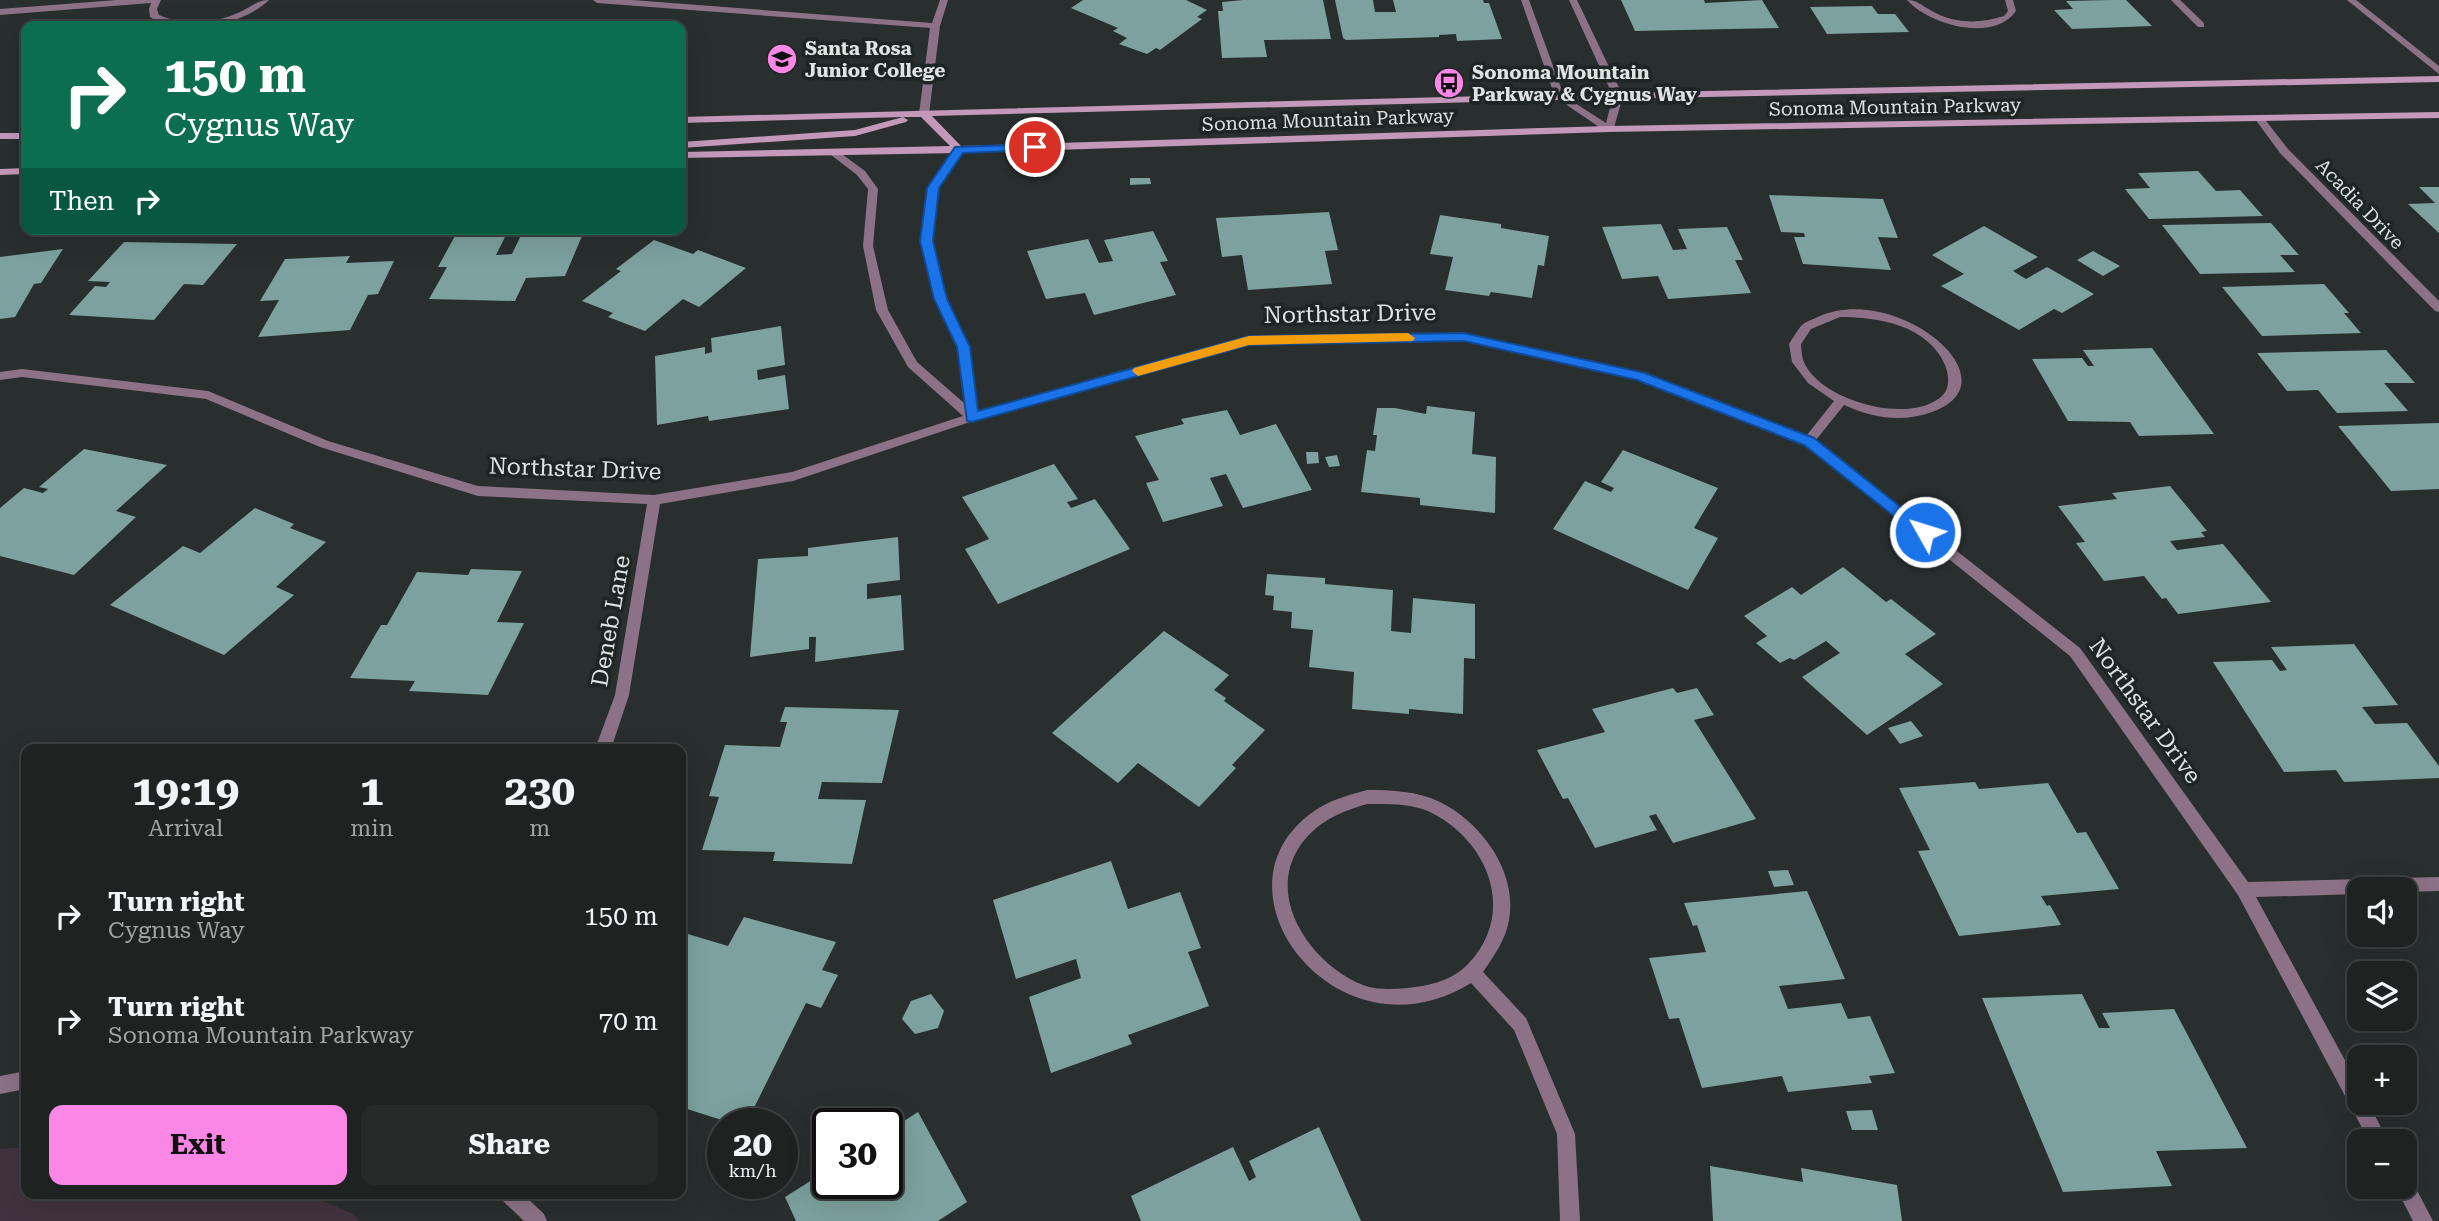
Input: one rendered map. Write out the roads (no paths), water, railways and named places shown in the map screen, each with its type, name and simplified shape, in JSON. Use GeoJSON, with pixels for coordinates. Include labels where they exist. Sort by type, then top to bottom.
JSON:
{"type":"FeatureCollection","features":[{"type":"Feature","properties":{"kind":"main road","name":"Sonoma Mountain Parkway"},"geometry":{"type":"LineString","coordinates":[[686,120],[1560,97],[2439,79]]}},
{"type":"Feature","properties":{"kind":"main road"},"geometry":{"type":"LineString","coordinates":[[686,145],[855,133],[924,114],[959,150]]}},
{"type":"Feature","properties":{"kind":"main road","name":"Sonoma Mountain Parkway"},"geometry":{"type":"LineString","coordinates":[[686,155],[959,150],[1609,129],[2439,115]]}},
{"type":"Feature","properties":{"kind":"main road"},"geometry":{"type":"LineString","coordinates":[[0,136],[21,136]]}},
{"type":"Feature","properties":{"kind":"main road"},"geometry":{"type":"LineString","coordinates":[[0,172],[21,171]]}},
{"type":"Feature","properties":{"kind":"street"},"geometry":{"type":"LineString","coordinates":[[0,12],[151,0]]}},
{"type":"Feature","properties":{"kind":"street"},"geometry":{"type":"LineString","coordinates":[[157,0],[153,9],[155,17],[163,21]]}},
{"type":"Feature","properties":{"kind":"street"},"geometry":{"type":"LineString","coordinates":[[222,21],[243,14],[265,0]]}},
{"type":"Feature","properties":{"kind":"street"},"geometry":{"type":"LineString","coordinates":[[597,0],[935,26]]}},
{"type":"Feature","properties":{"kind":"street"},"geometry":{"type":"LineString","coordinates":[[924,114],[935,26],[944,0]]}},
{"type":"Feature","properties":{"kind":"street"},"geometry":{"type":"LineString","coordinates":[[1525,0],[1560,97],[1609,129],[1618,96],[1573,0]]}},
{"type":"Feature","properties":{"kind":"street"},"geometry":{"type":"LineString","coordinates":[[1911,0],[1920,9],[1947,21],[1982,25],[2007,18],[2012,11],[2009,0]]}},
{"type":"Feature","properties":{"kind":"street"},"geometry":{"type":"LineString","coordinates":[[2175,0],[2202,26]]}},
{"type":"Feature","properties":{"kind":"street"},"geometry":{"type":"LineString","coordinates":[[2351,0],[2439,71]]}},
{"type":"Feature","properties":{"kind":"street","name":"Acadia Drive"},"geometry":{"type":"LineString","coordinates":[[2260,119],[2284,151],[2439,308]]}},
{"type":"Feature","properties":{"kind":"street"},"geometry":{"type":"LineString","coordinates":[[959,150],[933,188],[927,241],[941,299],[963,347],[972,417]]}},
{"type":"Feature","properties":{"kind":"street"},"geometry":{"type":"LineString","coordinates":[[831,151],[861,173],[873,189],[868,246],[882,310],[912,364],[972,417]]}},
{"type":"Feature","properties":{"kind":"street"},"geometry":{"type":"LineString","coordinates":[[1838,313],[1862,313],[1899,322],[1931,338],[1946,353],[1955,369],[1955,384],[1949,397],[1935,408],[1915,414],[1890,415],[1840,402],[1803,373],[1795,356],[1795,341],[1803,328],[1818,319],[1838,313]]}},
{"type":"Feature","properties":{"kind":"street","name":"Northstar Drive"},"geometry":{"type":"LineString","coordinates":[[0,376],[22,373],[208,395],[324,444],[478,491],[654,500],[793,476],[972,417],[1249,341],[1464,337],[1640,376],[1809,441],[2075,652],[2244,890],[2373,1129]]}},
{"type":"Feature","properties":{"kind":"street"},"geometry":{"type":"LineString","coordinates":[[1809,441],[1840,402]]}},
{"type":"Feature","properties":{"kind":"street","name":"Deneb Lane"},"geometry":{"type":"LineString","coordinates":[[605,744],[622,695],[654,500]]}},
{"type":"Feature","properties":{"kind":"street"},"geometry":{"type":"LineString","coordinates":[[1367,797],[1401,797],[1434,807],[1464,825],[1486,851],[1500,882],[1502,915],[1493,946],[1472,972],[1439,991],[1400,998],[1360,992],[1324,973],[1298,945],[1282,912],[1280,879],[1289,849],[1309,824],[1335,806],[1367,797]]}},
{"type":"Feature","properties":{"kind":"street"},"geometry":{"type":"LineString","coordinates":[[2244,890],[2439,884]]}},
{"type":"Feature","properties":{"kind":"street"},"geometry":{"type":"LineString","coordinates":[[1472,972],[1520,1024],[1566,1134],[1570,1221]]}},
{"type":"Feature","properties":{"kind":"street"},"geometry":{"type":"LineString","coordinates":[[0,1084],[21,1081]]}},
{"type":"Feature","properties":{"kind":"street"},"geometry":{"type":"LineString","coordinates":[[515,1199],[537,1221]]}},
{"type":"Feature","properties":{"kind":"street"},"geometry":{"type":"LineString","coordinates":[[2411,1199],[2423,1221]]}},
{"type":"Feature","properties":{"kind":"place","name":"Santa Rosa Junior College"},"geometry":{"type":"Point","coordinates":[782,59]}},
{"type":"Feature","properties":{"kind":"place","name":"Sonoma Mountain Parkway & Cygnus Way"},"geometry":{"type":"Point","coordinates":[1449,83]}}]}
